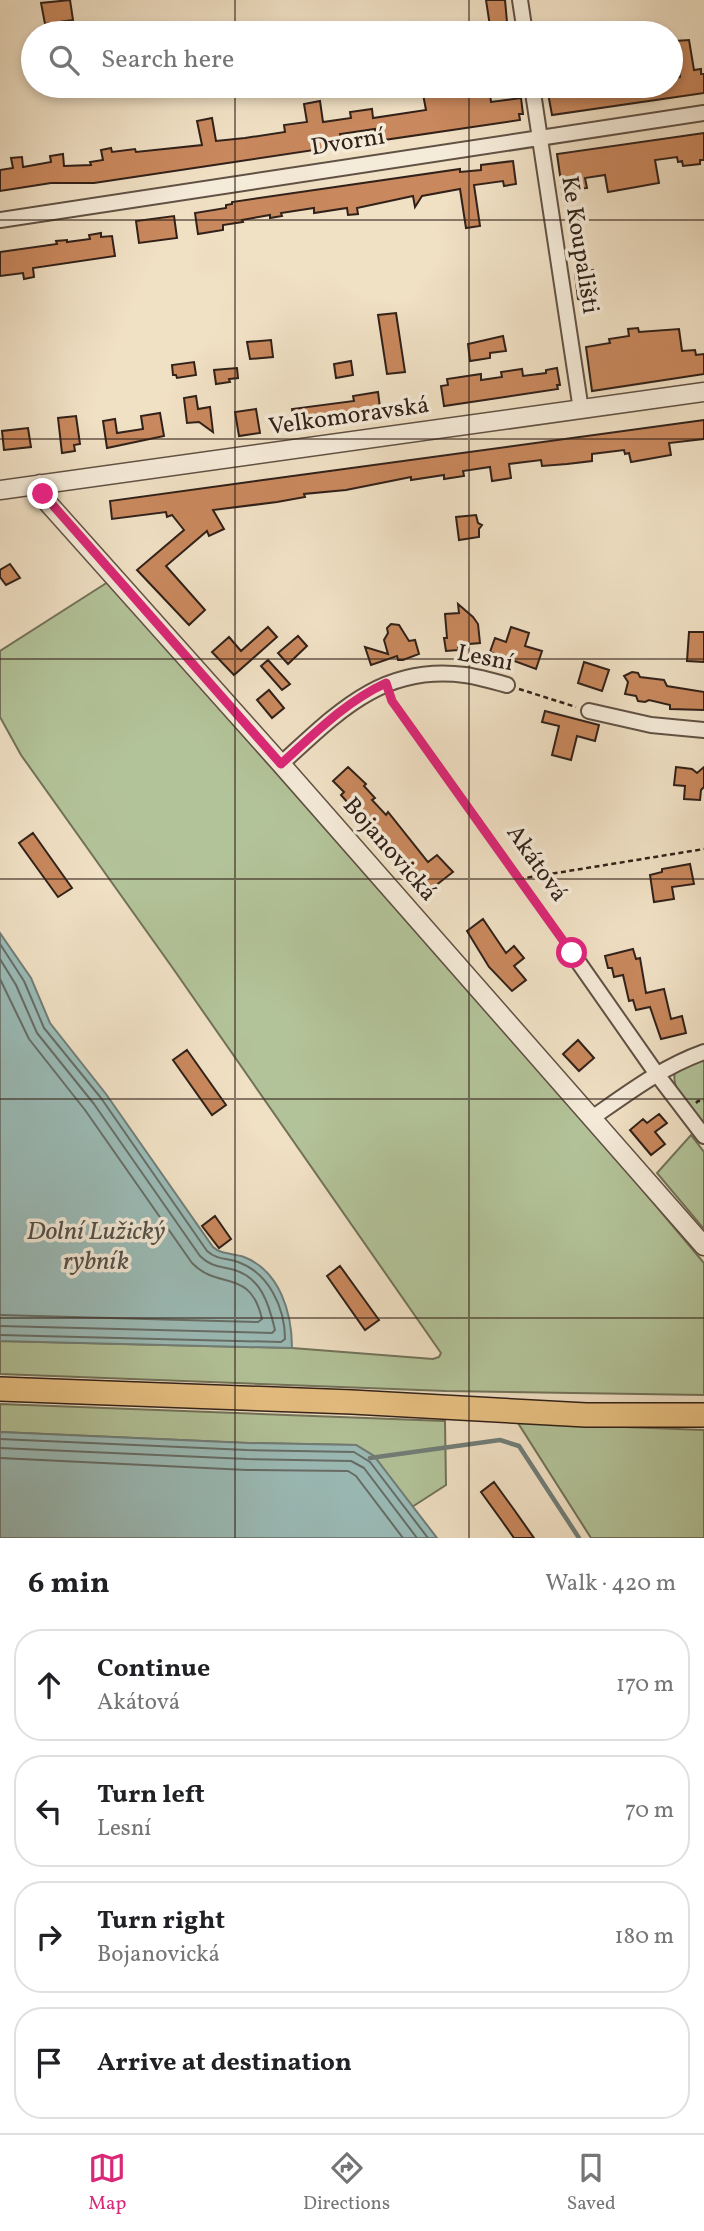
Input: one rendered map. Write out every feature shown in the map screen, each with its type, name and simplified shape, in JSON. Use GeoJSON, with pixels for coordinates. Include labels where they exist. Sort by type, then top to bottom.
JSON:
{"type":"FeatureCollection","features":[{"type":"Feature","properties":{"kind":"main road"},"geometry":{"type":"LineString","coordinates":[[0,1389],[586,1415],[704,1415]]}},
{"type":"Feature","properties":{"kind":"street"},"geometry":{"type":"LineString","coordinates":[[520,0],[523,21]]}},
{"type":"Feature","properties":{"kind":"street","name":"Ke Koupališti"},"geometry":{"type":"LineString","coordinates":[[534,98],[581,410]]}},
{"type":"Feature","properties":{"kind":"street","name":"Dvorní"},"geometry":{"type":"LineString","coordinates":[[0,220],[704,113]]}},
{"type":"Feature","properties":{"kind":"street","name":"Velkomoravská"},"geometry":{"type":"LineString","coordinates":[[0,490],[704,392]]}},
{"type":"Feature","properties":{"kind":"street","name":"Bojanovická"},"geometry":{"type":"LineString","coordinates":[[40,484],[48,503],[704,1246]]}},
{"type":"Feature","properties":{"kind":"street","name":"Lesní"},"geometry":{"type":"LineString","coordinates":[[281,764],[342,709],[386,683],[405,677],[448,673],[507,685]]}},
{"type":"Feature","properties":{"kind":"street"},"geometry":{"type":"LineString","coordinates":[[589,711],[651,725],[704,730]]}},
{"type":"Feature","properties":{"kind":"street"},"geometry":{"type":"LineString","coordinates":[[572,953],[704,1136]]}},
{"type":"Feature","properties":{"kind":"street"},"geometry":{"type":"LineString","coordinates":[[592,1118],[656,1073],[680,1060],[704,1052]]}},
{"type":"Feature","properties":{"kind":"path","name":"Akátová"},"geometry":{"type":"LineString","coordinates":[[386,683],[392,701],[572,953]]}},
{"type":"Feature","properties":{"kind":"path","name":"Lesní"},"geometry":{"type":"LineString","coordinates":[[507,685],[589,711]]}},
{"type":"Feature","properties":{"kind":"path"},"geometry":{"type":"LineString","coordinates":[[519,878],[704,849]]}},
{"type":"Feature","properties":{"kind":"green space"},"geometry":{"type":"Polygon","coordinates":[[[108,582],[704,1263],[704,1395],[446,1391],[0,1374],[0,1341],[292,1348],[433,1359],[441,1353],[21,755],[0,717],[0,651],[108,582]]]}},
{"type":"Feature","properties":{"kind":"green space"},"geometry":{"type":"Polygon","coordinates":[[[699,1058],[704,1061],[704,1126],[679,1093],[674,1079],[675,1072],[699,1058]]]}},
{"type":"Feature","properties":{"kind":"green space"},"geometry":{"type":"Polygon","coordinates":[[[691,1135],[704,1152],[704,1229],[657,1173],[691,1135]]]}},
{"type":"Feature","properties":{"kind":"green space"},"geometry":{"type":"Polygon","coordinates":[[[0,1404],[445,1421],[446,1485],[412,1507],[374,1456],[356,1445],[0,1432],[0,1404]]]}},
{"type":"Feature","properties":{"kind":"green space"},"geometry":{"type":"Polygon","coordinates":[[[518,1423],[704,1430],[704,1538],[591,1538],[518,1423]]]}},
{"type":"Feature","properties":{"kind":"water","name":"Dolní Lužický rybník"},"geometry":{"type":"Polygon","coordinates":[[[0,933],[31,978],[50,1023],[106,1094],[213,1247],[256,1263],[275,1283],[282,1295],[290,1321],[292,1348],[0,1341],[0,933]]]}},
{"type":"Feature","properties":{"kind":"water"},"geometry":{"type":"Polygon","coordinates":[[[0,1432],[356,1445],[374,1456],[437,1538],[0,1538],[0,1432]]]}},
{"type":"Feature","properties":{"kind":"building"},"geometry":{"type":"Polygon","coordinates":[[[70,0],[73,20],[44,21],[41,3],[70,0]]]}},
{"type":"Feature","properties":{"kind":"building"},"geometry":{"type":"Polygon","coordinates":[[[486,0],[505,0],[507,21],[489,21],[486,0]]]}},
{"type":"Feature","properties":{"kind":"building"},"geometry":{"type":"Polygon","coordinates":[[[683,40],[689,40],[694,70],[701,69],[701,74],[704,74],[704,93],[683,96],[683,40]]]}},
{"type":"Feature","properties":{"kind":"building"},"geometry":{"type":"Polygon","coordinates":[[[424,98],[490,98],[491,102],[521,98],[523,114],[519,114],[520,120],[377,141],[375,129],[340,134],[341,146],[94,183],[51,183],[0,191],[0,170],[13,168],[11,158],[22,157],[23,167],[51,162],[50,156],[63,154],[64,166],[91,165],[90,162],[103,160],[101,150],[111,148],[112,152],[135,149],[136,152],[202,145],[197,121],[212,118],[216,141],[285,132],[284,125],[307,122],[304,104],[320,101],[323,122],[351,118],[350,112],[372,109],[373,118],[426,110],[424,98]]]}},
{"type":"Feature","properties":{"kind":"building"},"geometry":{"type":"Polygon","coordinates":[[[549,98],[669,98],[552,115],[549,98]]]}},
{"type":"Feature","properties":{"kind":"building"},"geometry":{"type":"Polygon","coordinates":[[[704,133],[704,160],[700,160],[700,164],[683,166],[677,157],[655,160],[659,183],[608,192],[605,175],[585,178],[587,188],[573,190],[574,194],[563,196],[557,154],[704,133]]]}},
{"type":"Feature","properties":{"kind":"building"},"geometry":{"type":"Polygon","coordinates":[[[513,161],[516,184],[504,186],[503,181],[474,185],[480,226],[466,228],[460,189],[422,196],[415,207],[413,196],[357,208],[358,214],[348,215],[347,208],[314,213],[314,208],[281,213],[282,216],[270,218],[270,215],[242,220],[243,222],[223,225],[223,230],[198,234],[195,213],[226,208],[226,205],[232,202],[460,169],[460,172],[481,170],[481,165],[513,161]]]}},
{"type":"Feature","properties":{"kind":"building"},"geometry":{"type":"Polygon","coordinates":[[[174,216],[177,238],[139,243],[136,221],[174,216]]]}},
{"type":"Feature","properties":{"kind":"building"},"geometry":{"type":"Polygon","coordinates":[[[101,233],[101,237],[112,236],[115,256],[33,268],[34,277],[24,279],[23,273],[0,276],[0,252],[57,244],[56,241],[90,239],[89,235],[101,233]]]}},
{"type":"Feature","properties":{"kind":"building"},"geometry":{"type":"Polygon","coordinates":[[[593,270],[595,288],[586,301],[578,299],[575,273],[593,270]]]}},
{"type":"Feature","properties":{"kind":"building"},"geometry":{"type":"Polygon","coordinates":[[[396,313],[405,372],[387,374],[378,315],[396,313]]]}},
{"type":"Feature","properties":{"kind":"building"},"geometry":{"type":"Polygon","coordinates":[[[638,328],[639,332],[679,329],[682,351],[695,350],[696,355],[704,354],[704,374],[592,391],[586,347],[610,343],[609,339],[629,336],[628,329],[638,328]]]}},
{"type":"Feature","properties":{"kind":"building"},"geometry":{"type":"Polygon","coordinates":[[[503,336],[506,351],[490,353],[490,358],[470,361],[468,344],[503,336]]]}},
{"type":"Feature","properties":{"kind":"building"},"geometry":{"type":"Polygon","coordinates":[[[271,340],[273,357],[250,359],[247,342],[271,340]]]}},
{"type":"Feature","properties":{"kind":"building"},"geometry":{"type":"Polygon","coordinates":[[[351,361],[353,375],[336,378],[334,364],[351,361]]]}},
{"type":"Feature","properties":{"kind":"building"},"geometry":{"type":"Polygon","coordinates":[[[194,362],[196,375],[177,378],[173,375],[172,365],[194,362]]]}},
{"type":"Feature","properties":{"kind":"building"},"geometry":{"type":"Polygon","coordinates":[[[237,368],[238,378],[216,384],[214,370],[237,368]]]}},
{"type":"Feature","properties":{"kind":"building"},"geometry":{"type":"Polygon","coordinates":[[[557,368],[560,385],[557,385],[558,389],[444,406],[441,386],[448,385],[447,379],[481,374],[481,380],[502,377],[501,372],[522,369],[523,376],[546,373],[546,370],[557,368]]]}},
{"type":"Feature","properties":{"kind":"building"},"geometry":{"type":"Polygon","coordinates":[[[378,392],[381,415],[338,418],[338,421],[295,428],[292,409],[354,401],[353,396],[378,392]]]}},
{"type":"Feature","properties":{"kind":"building"},"geometry":{"type":"Polygon","coordinates":[[[196,396],[198,409],[210,407],[213,432],[199,422],[187,423],[184,398],[196,396]]]}},
{"type":"Feature","properties":{"kind":"building"},"geometry":{"type":"Polygon","coordinates":[[[256,409],[260,433],[239,436],[235,412],[256,409]]]}},
{"type":"Feature","properties":{"kind":"building"},"geometry":{"type":"Polygon","coordinates":[[[160,413],[164,436],[107,448],[103,421],[115,419],[117,433],[143,429],[141,416],[160,413]]]}},
{"type":"Feature","properties":{"kind":"building"},"geometry":{"type":"Polygon","coordinates":[[[76,416],[80,444],[74,445],[75,451],[62,453],[58,418],[76,416]]]}},
{"type":"Feature","properties":{"kind":"building"},"geometry":{"type":"Polygon","coordinates":[[[704,420],[704,439],[669,443],[671,455],[631,462],[629,453],[625,454],[624,450],[592,454],[592,461],[542,466],[541,460],[509,464],[511,478],[492,481],[490,467],[463,471],[464,476],[444,479],[444,475],[411,480],[411,477],[346,490],[304,494],[305,497],[277,502],[213,510],[224,529],[209,536],[207,531],[166,566],[205,610],[189,625],[137,570],[184,530],[172,515],[167,517],[166,512],[112,519],[110,501],[704,420]]]}},
{"type":"Feature","properties":{"kind":"building"},"geometry":{"type":"Polygon","coordinates":[[[28,428],[31,447],[4,450],[2,431],[28,428]]]}},
{"type":"Feature","properties":{"kind":"building"},"geometry":{"type":"Polygon","coordinates":[[[476,515],[478,523],[482,525],[479,537],[459,540],[456,517],[476,515]]]}},
{"type":"Feature","properties":{"kind":"building"},"geometry":{"type":"Polygon","coordinates":[[[10,564],[20,578],[6,585],[0,577],[0,570],[10,564]]]}},
{"type":"Feature","properties":{"kind":"building"},"geometry":{"type":"Polygon","coordinates":[[[458,604],[478,624],[480,643],[458,645],[458,650],[446,651],[445,614],[459,613],[458,604]]]}},
{"type":"Feature","properties":{"kind":"building"},"geometry":{"type":"Polygon","coordinates":[[[391,624],[399,625],[409,641],[415,640],[419,654],[403,660],[398,660],[397,656],[371,665],[365,647],[388,654],[384,640],[391,624]]]}},
{"type":"Feature","properties":{"kind":"building"},"geometry":{"type":"Polygon","coordinates":[[[268,627],[277,637],[234,675],[212,652],[229,637],[241,651],[268,627]]]}},
{"type":"Feature","properties":{"kind":"building"},"geometry":{"type":"Polygon","coordinates":[[[511,627],[529,633],[525,646],[542,651],[536,669],[490,652],[495,638],[506,642],[511,627]]]}},
{"type":"Feature","properties":{"kind":"building"},"geometry":{"type":"Polygon","coordinates":[[[689,632],[704,632],[704,662],[687,661],[689,632]]]}},
{"type":"Feature","properties":{"kind":"building"},"geometry":{"type":"Polygon","coordinates":[[[298,636],[307,646],[288,664],[278,653],[298,636]]]}},
{"type":"Feature","properties":{"kind":"building"},"geometry":{"type":"Polygon","coordinates":[[[268,660],[290,684],[282,690],[261,666],[268,660]]]}},
{"type":"Feature","properties":{"kind":"building"},"geometry":{"type":"Polygon","coordinates":[[[584,662],[609,670],[602,691],[578,683],[584,662]]]}},
{"type":"Feature","properties":{"kind":"building"},"geometry":{"type":"Polygon","coordinates":[[[632,672],[638,673],[640,677],[664,680],[667,686],[704,692],[704,710],[670,709],[670,705],[649,700],[638,701],[636,696],[625,694],[628,682],[624,676],[632,672]]]}},
{"type":"Feature","properties":{"kind":"building"},"geometry":{"type":"Polygon","coordinates":[[[269,690],[284,708],[272,718],[257,700],[269,690]]]}},
{"type":"Feature","properties":{"kind":"building"},"geometry":{"type":"Polygon","coordinates":[[[545,711],[599,725],[595,741],[577,736],[571,760],[552,755],[559,726],[542,722],[545,711]]]}},
{"type":"Feature","properties":{"kind":"building"},"geometry":{"type":"Polygon","coordinates":[[[348,767],[366,784],[364,786],[375,798],[372,800],[386,815],[388,812],[428,862],[437,855],[453,872],[426,893],[399,853],[397,855],[365,816],[362,819],[341,795],[344,792],[333,781],[348,767]]]}},
{"type":"Feature","properties":{"kind":"building"},"geometry":{"type":"Polygon","coordinates":[[[676,767],[692,769],[697,773],[704,767],[704,787],[700,800],[684,799],[685,786],[674,785],[676,767]]]}},
{"type":"Feature","properties":{"kind":"building"},"geometry":{"type":"Polygon","coordinates":[[[33,833],[72,888],[58,897],[19,843],[33,833]]]}},
{"type":"Feature","properties":{"kind":"building"},"geometry":{"type":"Polygon","coordinates":[[[690,864],[694,884],[672,887],[674,899],[654,902],[650,875],[662,872],[662,869],[690,864]]]}},
{"type":"Feature","properties":{"kind":"building"},"geometry":{"type":"Polygon","coordinates":[[[483,919],[506,953],[514,946],[524,958],[514,966],[526,980],[512,991],[489,967],[467,931],[483,919]]]}},
{"type":"Feature","properties":{"kind":"building"},"geometry":{"type":"Polygon","coordinates":[[[633,949],[636,959],[640,958],[646,993],[664,989],[671,1019],[682,1016],[686,1033],[661,1039],[650,1007],[636,1010],[633,1000],[629,1001],[623,975],[614,977],[612,968],[608,968],[605,956],[633,949]]]}},
{"type":"Feature","properties":{"kind":"building"},"geometry":{"type":"Polygon","coordinates":[[[578,1040],[594,1058],[579,1071],[563,1054],[578,1040]]]}},
{"type":"Feature","properties":{"kind":"building"},"geometry":{"type":"Polygon","coordinates":[[[187,1050],[226,1105],[212,1115],[173,1060],[187,1050]]]}},
{"type":"Feature","properties":{"kind":"building"},"geometry":{"type":"Polygon","coordinates":[[[659,1114],[667,1123],[655,1132],[665,1144],[651,1155],[630,1130],[643,1119],[647,1123],[659,1114]]]}},
{"type":"Feature","properties":{"kind":"building"},"geometry":{"type":"Polygon","coordinates":[[[215,1216],[231,1239],[219,1248],[202,1226],[215,1216]]]}},
{"type":"Feature","properties":{"kind":"building"},"geometry":{"type":"Polygon","coordinates":[[[340,1266],[379,1320],[365,1330],[327,1276],[340,1266]]]}},
{"type":"Feature","properties":{"kind":"building"},"geometry":{"type":"Polygon","coordinates":[[[494,1482],[534,1538],[514,1538],[481,1492],[494,1482]]]}},
{"type":"Feature","properties":{"kind":"waterway"},"geometry":{"type":"LineString","coordinates":[[370,1458],[500,1440],[519,1446],[579,1538]]}},
{"type":"Feature","properties":{"kind":"route"},"geometry":{"type":"LineString","coordinates":[[43,494],[48,503],[281,764],[342,709],[386,683],[392,701],[572,953]]}}]}
